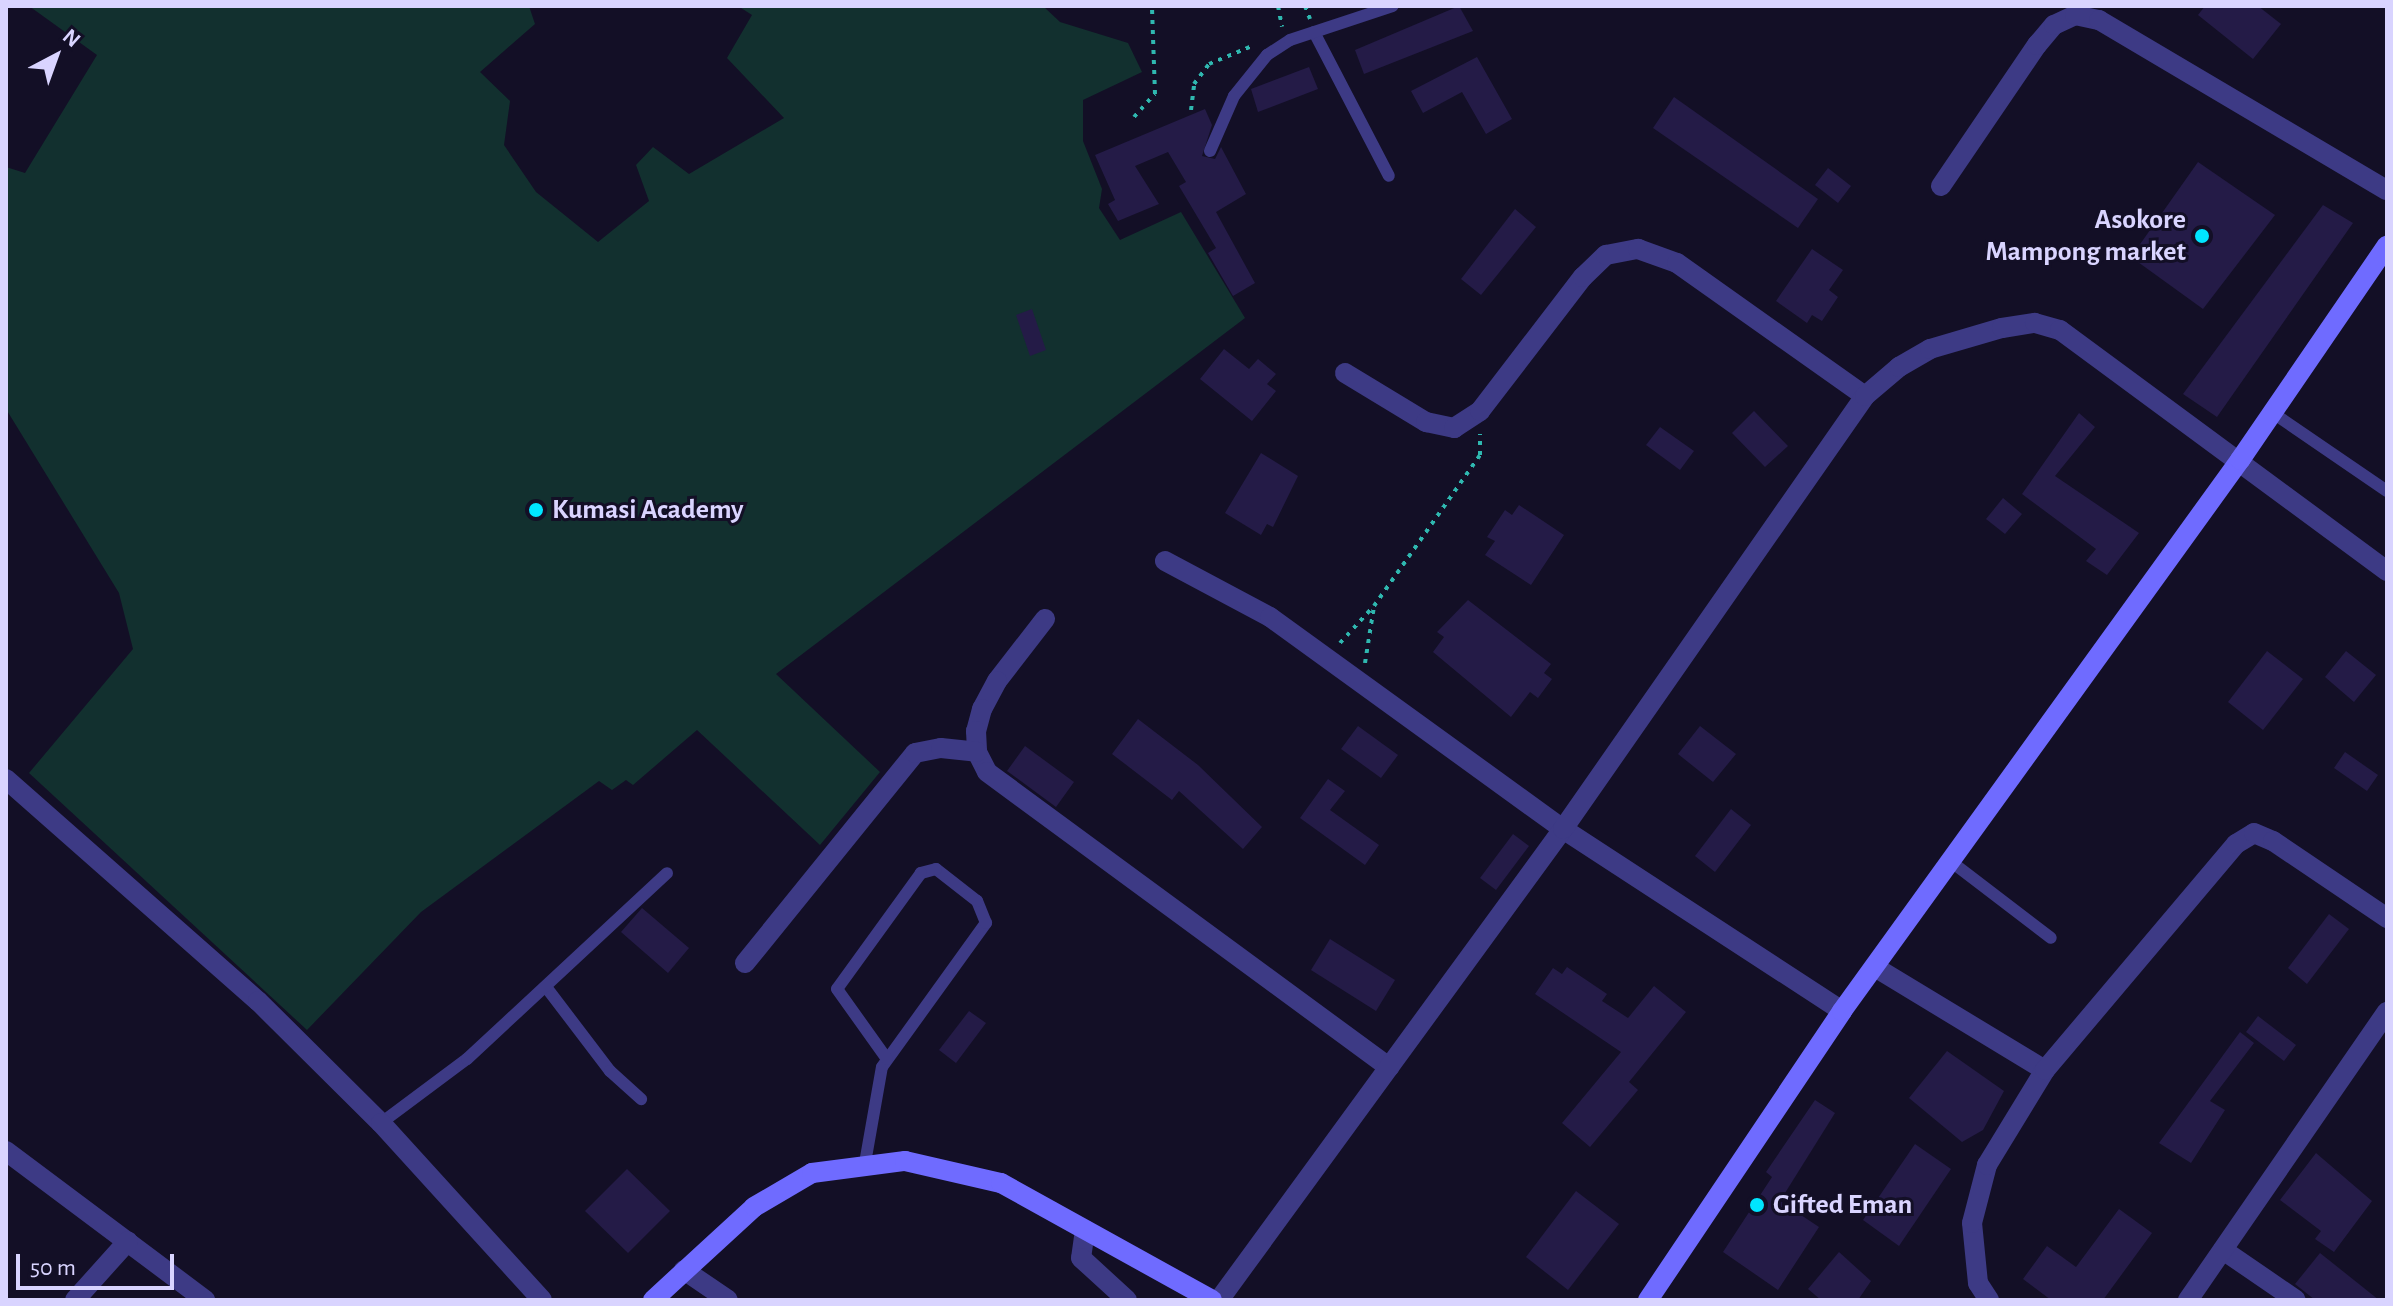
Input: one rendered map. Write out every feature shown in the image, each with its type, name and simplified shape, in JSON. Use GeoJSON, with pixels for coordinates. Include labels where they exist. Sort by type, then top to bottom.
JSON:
{"type":"FeatureCollection","features":[{"type":"Feature","properties":{"kind":"street"},"geometry":{"type":"LineString","coordinates":[[1941,186],[2037,45],[2054,25],[2075,15],[2099,20],[2387,190]]}},
{"type":"Feature","properties":{"kind":"street"},"geometry":{"type":"LineString","coordinates":[[1648,1300],[1842,1011],[1878,969],[1949,860],[2240,460],[2387,245]]}},
{"type":"Feature","properties":{"kind":"street"},"geometry":{"type":"LineString","coordinates":[[1345,373],[1426,422],[1454,428],[1480,411],[1583,277],[1606,255],[1638,249],[1677,263],[1865,396]]}},
{"type":"Feature","properties":{"kind":"street"},"geometry":{"type":"LineString","coordinates":[[1219,1300],[1563,829],[1865,396],[1930,349],[2035,323],[2084,343],[2240,460],[2306,516],[2387,571]]}},
{"type":"Feature","properties":{"kind":"street"},"geometry":{"type":"LineString","coordinates":[[1165,561],[1270,617],[1563,829],[1842,1011]]}},
{"type":"Feature","properties":{"kind":"street"},"geometry":{"type":"LineString","coordinates":[[1045,619],[997,681],[982,709],[977,752],[987,772],[1389,1067]]}},
{"type":"Feature","properties":{"kind":"street"},"geometry":{"type":"LineString","coordinates":[[745,963],[915,753],[941,748],[977,752]]}},
{"type":"Feature","properties":{"kind":"street"},"geometry":{"type":"LineString","coordinates":[[6,779],[258,1001],[381,1123],[542,1300]]}},
{"type":"Feature","properties":{"kind":"street"},"geometry":{"type":"LineString","coordinates":[[1989,1300],[1978,1283],[1974,1255],[1976,1190],[2045,1070],[2222,860],[2254,833],[2387,918]]}},
{"type":"Feature","properties":{"kind":"street"},"geometry":{"type":"LineString","coordinates":[[1878,969],[2045,1070]]}},
{"type":"Feature","properties":{"kind":"street"},"geometry":{"type":"LineString","coordinates":[[2188,1300],[2387,1012]]}},
{"type":"Feature","properties":{"kind":"street"},"geometry":{"type":"LineString","coordinates":[[6,1151],[205,1300]]}},
{"type":"Feature","properties":{"kind":"street"},"geometry":{"type":"LineString","coordinates":[[653,1300],[754,1207],[812,1173],[865,1163],[905,1161],[1001,1183],[1212,1300]]}},
{"type":"Feature","properties":{"kind":"street"},"geometry":{"type":"LineString","coordinates":[[1085,1230],[1081,1258],[1127,1300]]}},
{"type":"Feature","properties":{"kind":"street"},"geometry":{"type":"LineString","coordinates":[[75,1300],[128,1241]]}},
{"type":"Feature","properties":{"kind":"street"},"geometry":{"type":"LineString","coordinates":[[2223,1250],[2296,1300]]}},
{"type":"Feature","properties":{"kind":"street"},"geometry":{"type":"LineString","coordinates":[[684,1270],[728,1300]]}},
{"type":"Feature","properties":{"kind":"lane"},"geometry":{"type":"LineString","coordinates":[[1210,151],[1234,96],[1267,55],[1290,40],[1393,6]]}},
{"type":"Feature","properties":{"kind":"lane"},"geometry":{"type":"LineString","coordinates":[[1314,32],[1389,176]]}},
{"type":"Feature","properties":{"kind":"lane"},"geometry":{"type":"LineString","coordinates":[[2273,413],[2387,491]]}},
{"type":"Feature","properties":{"kind":"lane"},"geometry":{"type":"LineString","coordinates":[[1949,860],[2051,938]]}},
{"type":"Feature","properties":{"kind":"lane"},"geometry":{"type":"LineString","coordinates":[[865,1163],[878,1080],[887,1059],[986,923],[977,901],[936,869],[921,873],[837,989],[887,1059]]}},
{"type":"Feature","properties":{"kind":"lane"},"geometry":{"type":"LineString","coordinates":[[381,1123],[467,1059],[667,873]]}},
{"type":"Feature","properties":{"kind":"lane"},"geometry":{"type":"LineString","coordinates":[[546,987],[610,1071],[641,1099]]}},
{"type":"Feature","properties":{"kind":"path"},"geometry":{"type":"LineString","coordinates":[[1134,117],[1155,94],[1152,6]]}},
{"type":"Feature","properties":{"kind":"path"},"geometry":{"type":"LineString","coordinates":[[1191,110],[1194,84],[1209,64],[1247,47],[1290,40]]}},
{"type":"Feature","properties":{"kind":"path"},"geometry":{"type":"LineString","coordinates":[[1327,659],[1374,606],[1480,455],[1480,411]]}},
{"type":"Feature","properties":{"kind":"path"},"geometry":{"type":"LineString","coordinates":[[1365,687],[1365,645],[1374,606]]}},
{"type":"Feature","properties":{"kind":"green space","name":"Kumasi Academy"},"geometry":{"type":"Polygon","coordinates":[[[29,6],[529,6],[535,24],[480,72],[510,101],[504,145],[536,192],[598,242],[649,201],[636,165],[653,147],[689,174],[784,118],[727,58],[752,15],[738,6],[1043,6],[1060,22],[1128,43],[1142,72],[1083,100],[1083,141],[1102,189],[1099,208],[1120,240],[1181,212],[1245,318],[776,674],[880,772],[820,845],[697,730],[633,785],[626,780],[612,790],[599,781],[421,912],[307,1030],[29,773],[133,649],[119,593],[6,409],[6,167],[25,173],[97,55],[29,6]]]}},
{"type":"Feature","properties":{"kind":"building"},"geometry":{"type":"Polygon","coordinates":[[[1459,6],[1473,31],[1364,74],[1355,50],[1459,6]]]}},
{"type":"Feature","properties":{"kind":"building"},"geometry":{"type":"Polygon","coordinates":[[[2205,6],[2258,6],[2281,24],[2253,59],[2198,15],[2205,6]]]}},
{"type":"Feature","properties":{"kind":"building"},"geometry":{"type":"Polygon","coordinates":[[[1477,57],[1512,119],[1486,134],[1462,92],[1423,113],[1411,91],[1477,57]]]}},
{"type":"Feature","properties":{"kind":"building"},"geometry":{"type":"Polygon","coordinates":[[[1309,67],[1318,89],[1258,112],[1251,89],[1309,67]]]}},
{"type":"Feature","properties":{"kind":"building"},"geometry":{"type":"Polygon","coordinates":[[[1674,97],[1818,199],[1798,228],[1653,128],[1674,97]]]}},
{"type":"Feature","properties":{"kind":"building"},"geometry":{"type":"Polygon","coordinates":[[[1205,109],[1212,125],[1202,156],[1215,159],[1221,147],[1246,194],[1216,212],[1255,283],[1233,296],[1208,253],[1216,248],[1179,186],[1186,182],[1168,152],[1135,166],[1159,204],[1118,221],[1108,204],[1115,200],[1095,155],[1205,109]]]}},
{"type":"Feature","properties":{"kind":"building","name":"Asokore Mampong market"},"geometry":{"type":"Polygon","coordinates":[[[2198,162],[2275,215],[2203,309],[2131,257],[2198,162]]]}},
{"type":"Feature","properties":{"kind":"building"},"geometry":{"type":"Polygon","coordinates":[[[1828,168],[1851,186],[1838,203],[1815,185],[1828,168]]]}},
{"type":"Feature","properties":{"kind":"building"},"geometry":{"type":"Polygon","coordinates":[[[2323,205],[2353,223],[2217,417],[2183,394],[2323,205]]]}},
{"type":"Feature","properties":{"kind":"building"},"geometry":{"type":"Polygon","coordinates":[[[1515,209],[1536,227],[1481,295],[1461,279],[1515,209]]]}},
{"type":"Feature","properties":{"kind":"building"},"geometry":{"type":"Polygon","coordinates":[[[1812,249],[1843,270],[1829,290],[1838,297],[1822,321],[1812,315],[1807,323],[1776,301],[1812,249]]]}},
{"type":"Feature","properties":{"kind":"building"},"geometry":{"type":"Polygon","coordinates":[[[1032,309],[1046,350],[1030,356],[1016,315],[1032,309]]]}},
{"type":"Feature","properties":{"kind":"building"},"geometry":{"type":"Polygon","coordinates":[[[1224,349],[1249,369],[1258,359],[1276,374],[1267,384],[1276,391],[1252,421],[1200,379],[1224,349]]]}},
{"type":"Feature","properties":{"kind":"building"},"geometry":{"type":"Polygon","coordinates":[[[1754,411],[1788,446],[1765,467],[1732,433],[1754,411]]]}},
{"type":"Feature","properties":{"kind":"building"},"geometry":{"type":"Polygon","coordinates":[[[2079,413],[2095,427],[2055,476],[2139,533],[2107,575],[2086,561],[2096,549],[2022,494],[2079,413]]]}},
{"type":"Feature","properties":{"kind":"building"},"geometry":{"type":"Polygon","coordinates":[[[1660,427],[1694,451],[1680,470],[1646,445],[1660,427]]]}},
{"type":"Feature","properties":{"kind":"building"},"geometry":{"type":"Polygon","coordinates":[[[1261,453],[1298,476],[1273,527],[1267,524],[1261,535],[1225,513],[1261,453]]]}},
{"type":"Feature","properties":{"kind":"building"},"geometry":{"type":"Polygon","coordinates":[[[2003,498],[2022,514],[2005,534],[1986,519],[2003,498]]]}},
{"type":"Feature","properties":{"kind":"building"},"geometry":{"type":"Polygon","coordinates":[[[1519,505],[1564,535],[1531,585],[1485,555],[1495,541],[1487,537],[1505,510],[1512,515],[1519,505]]]}},
{"type":"Feature","properties":{"kind":"building"},"geometry":{"type":"Polygon","coordinates":[[[1468,600],[1551,664],[1544,673],[1552,679],[1538,698],[1530,692],[1511,717],[1433,652],[1444,637],[1437,632],[1468,600]]]}},
{"type":"Feature","properties":{"kind":"building"},"geometry":{"type":"Polygon","coordinates":[[[2267,651],[2303,679],[2263,730],[2228,702],[2267,651]]]}},
{"type":"Feature","properties":{"kind":"building"},"geometry":{"type":"Polygon","coordinates":[[[2346,651],[2376,675],[2354,702],[2325,677],[2346,651]]]}},
{"type":"Feature","properties":{"kind":"building"},"geometry":{"type":"Polygon","coordinates":[[[1138,719],[1198,765],[1262,827],[1243,849],[1179,791],[1172,800],[1112,754],[1138,719]]]}},
{"type":"Feature","properties":{"kind":"building"},"geometry":{"type":"Polygon","coordinates":[[[1358,726],[1398,755],[1381,778],[1341,749],[1358,726]]]}},
{"type":"Feature","properties":{"kind":"building"},"geometry":{"type":"Polygon","coordinates":[[[1700,726],[1736,754],[1713,782],[1678,754],[1700,726]]]}},
{"type":"Feature","properties":{"kind":"building"},"geometry":{"type":"Polygon","coordinates":[[[1025,746],[1074,782],[1056,807],[1007,771],[1025,746]]]}},
{"type":"Feature","properties":{"kind":"building"},"geometry":{"type":"Polygon","coordinates":[[[2345,752],[2378,775],[2367,791],[2334,768],[2345,752]]]}},
{"type":"Feature","properties":{"kind":"building"},"geometry":{"type":"Polygon","coordinates":[[[1328,779],[1345,791],[1330,810],[1379,845],[1365,865],[1300,818],[1328,779]]]}},
{"type":"Feature","properties":{"kind":"building"},"geometry":{"type":"Polygon","coordinates":[[[1731,809],[1751,825],[1715,872],[1695,856],[1731,809]]]}},
{"type":"Feature","properties":{"kind":"building"},"geometry":{"type":"Polygon","coordinates":[[[1513,834],[1529,846],[1496,890],[1480,878],[1513,834]]]}},
{"type":"Feature","properties":{"kind":"building"},"geometry":{"type":"Polygon","coordinates":[[[642,908],[689,948],[668,973],[621,932],[642,908]]]}},
{"type":"Feature","properties":{"kind":"building"},"geometry":{"type":"Polygon","coordinates":[[[2329,914],[2349,929],[2307,984],[2288,968],[2329,914]]]}},
{"type":"Feature","properties":{"kind":"building"},"geometry":{"type":"Polygon","coordinates":[[[1330,939],[1395,980],[1376,1011],[1311,970],[1330,939]]]}},
{"type":"Feature","properties":{"kind":"building"},"geometry":{"type":"Polygon","coordinates":[[[1567,967],[1607,994],[1602,1001],[1628,1018],[1654,986],[1686,1012],[1629,1082],[1638,1090],[1590,1147],[1562,1123],[1621,1052],[1535,994],[1553,968],[1562,974],[1567,967]]]}},
{"type":"Feature","properties":{"kind":"building"},"geometry":{"type":"Polygon","coordinates":[[[969,1011],[986,1023],[956,1063],[939,1050],[969,1011]]]}},
{"type":"Feature","properties":{"kind":"building"},"geometry":{"type":"Polygon","coordinates":[[[2258,1016],[2296,1045],[2284,1061],[2246,1032],[2258,1016]]]}},
{"type":"Feature","properties":{"kind":"building"},"geometry":{"type":"Polygon","coordinates":[[[2240,1032],[2254,1043],[2210,1101],[2225,1110],[2191,1163],[2159,1143],[2240,1032]]]}},
{"type":"Feature","properties":{"kind":"building"},"geometry":{"type":"Polygon","coordinates":[[[1947,1051],[2004,1091],[1983,1130],[1962,1142],[1909,1098],[1947,1051]]]}},
{"type":"Feature","properties":{"kind":"building"},"geometry":{"type":"Polygon","coordinates":[[[1815,1100],[1835,1113],[1780,1201],[1819,1227],[1778,1290],[1723,1252],[1772,1177],[1766,1172],[1815,1100]]]}},
{"type":"Feature","properties":{"kind":"building"},"geometry":{"type":"Polygon","coordinates":[[[1915,1144],[1951,1169],[1899,1246],[1863,1220],[1915,1144]]]}},
{"type":"Feature","properties":{"kind":"building"},"geometry":{"type":"Polygon","coordinates":[[[2316,1153],[2372,1201],[2334,1252],[2315,1239],[2321,1231],[2280,1200],[2316,1153]]]}},
{"type":"Feature","properties":{"kind":"building"},"geometry":{"type":"Polygon","coordinates":[[[627,1169],[670,1211],[628,1253],[585,1211],[627,1169]]]}},
{"type":"Feature","properties":{"kind":"building"},"geometry":{"type":"Polygon","coordinates":[[[1576,1191],[1619,1224],[1568,1290],[1526,1257],[1576,1191]]]}},
{"type":"Feature","properties":{"kind":"building"},"geometry":{"type":"Polygon","coordinates":[[[2119,1209],[2152,1233],[2103,1300],[2051,1300],[2023,1279],[2047,1246],[2076,1267],[2119,1209]]]}},
{"type":"Feature","properties":{"kind":"building"},"geometry":{"type":"Polygon","coordinates":[[[1839,1252],[1871,1281],[1858,1300],[1821,1300],[1808,1289],[1839,1252]]]}},
{"type":"Feature","properties":{"kind":"building"},"geometry":{"type":"Polygon","coordinates":[[[2320,1253],[2379,1300],[2315,1300],[2295,1284],[2320,1253]]]}},
{"type":"Feature","properties":{"kind":"place","name":"Asokore Mampong market"},"geometry":{"type":"Point","coordinates":[2202,236]}},
{"type":"Feature","properties":{"kind":"place","name":"Kumasi Academy"},"geometry":{"type":"Point","coordinates":[536,510]}},
{"type":"Feature","properties":{"kind":"place","name":"Gifted Eman"},"geometry":{"type":"Point","coordinates":[1757,1205]}}]}
